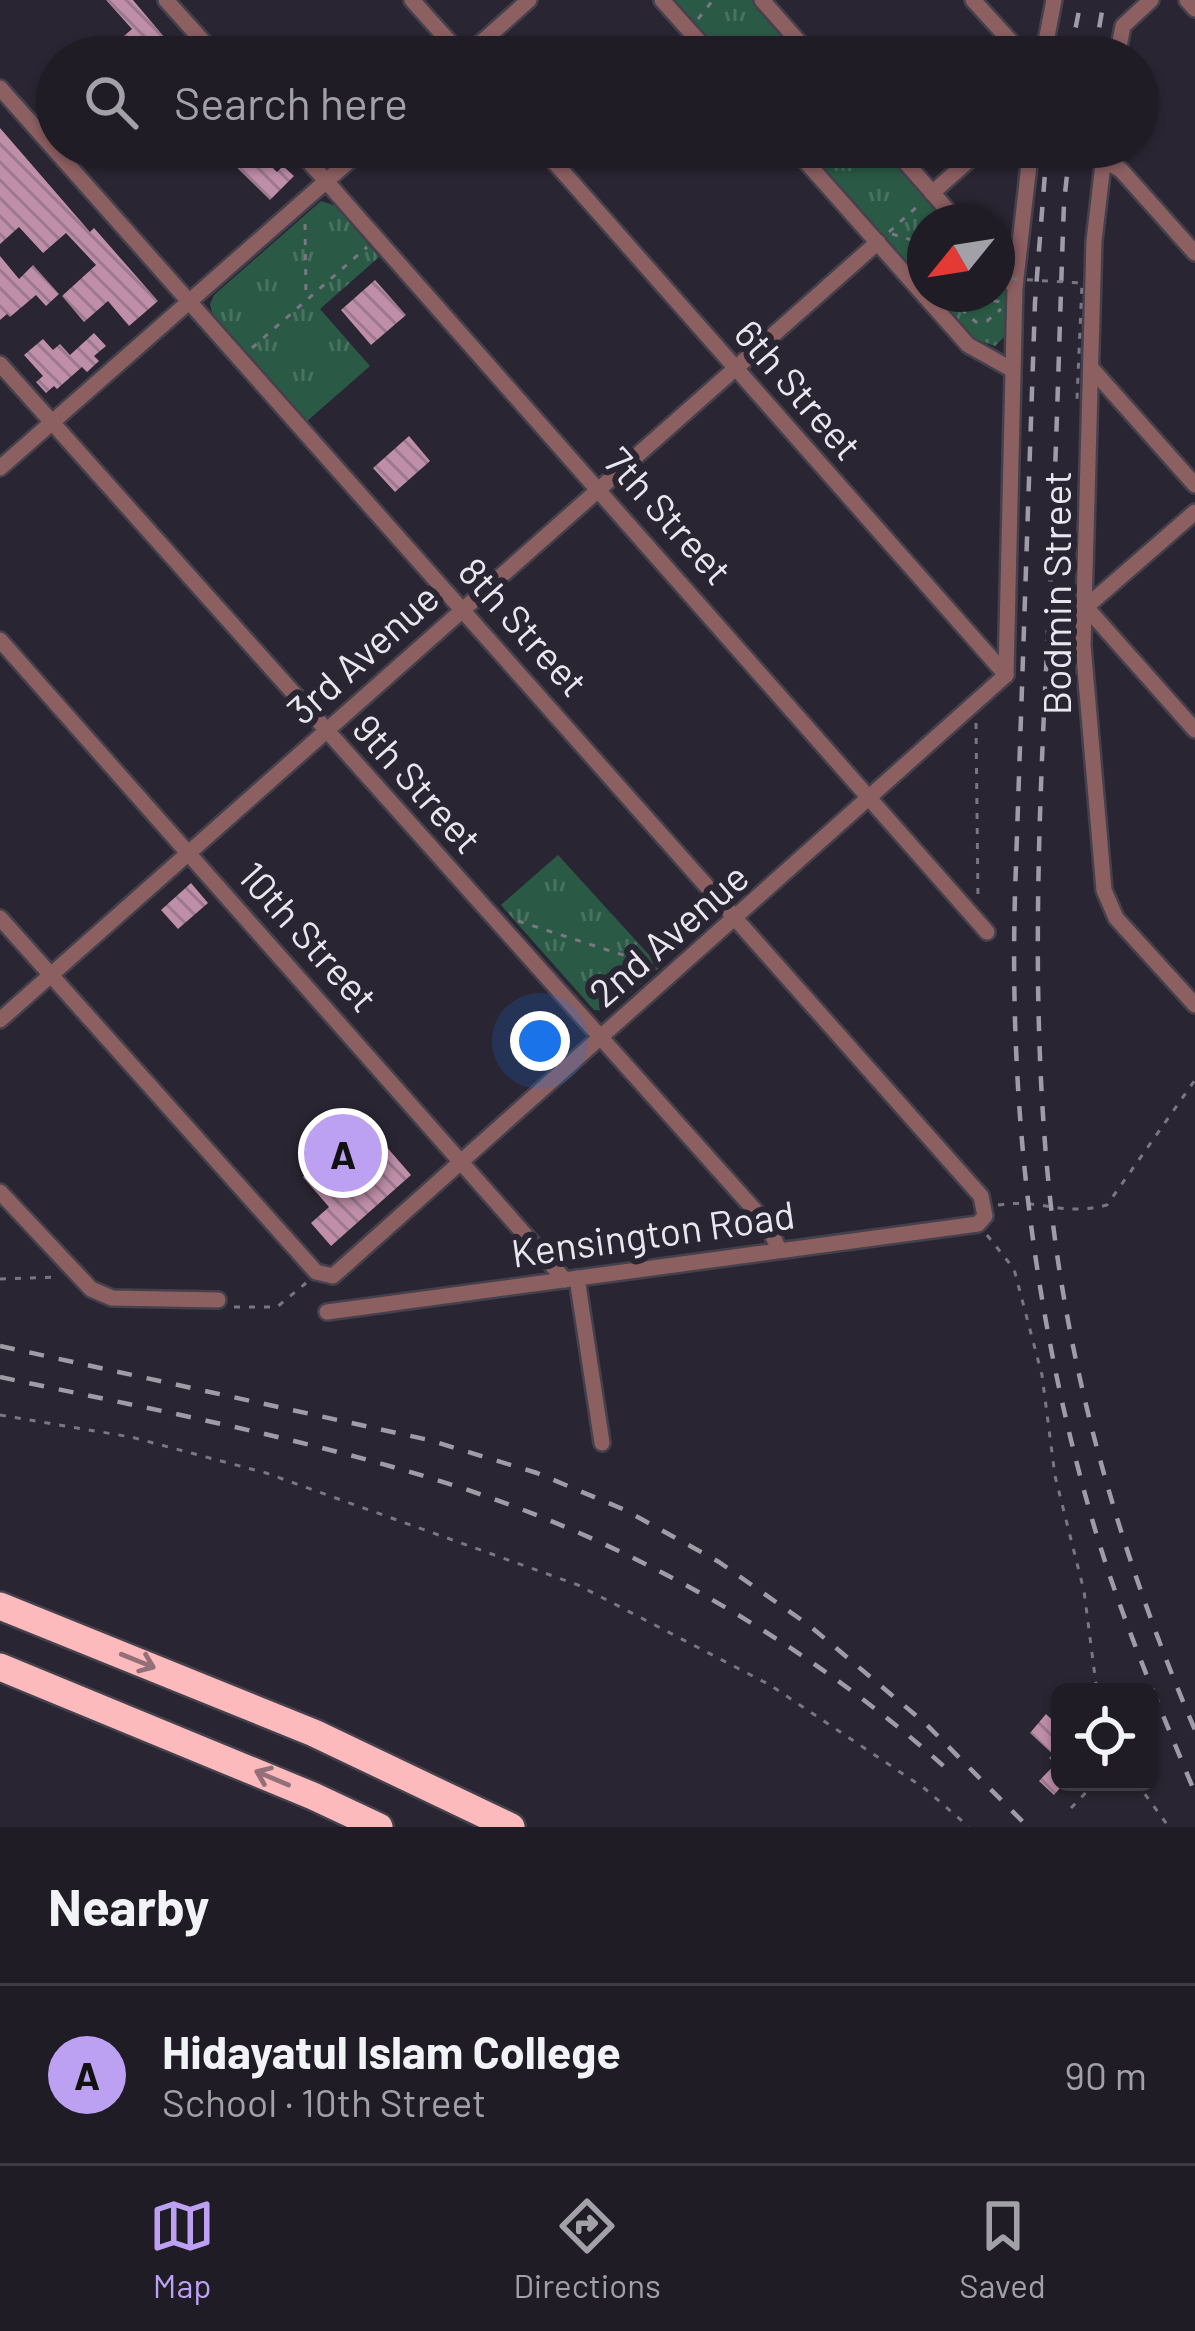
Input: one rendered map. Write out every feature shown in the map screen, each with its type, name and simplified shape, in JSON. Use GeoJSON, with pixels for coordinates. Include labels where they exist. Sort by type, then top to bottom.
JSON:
{"type":"FeatureCollection","features":[{"type":"Feature","properties":{"kind":"highway"},"geometry":{"type":"LineString","coordinates":[[0,1606],[314,1733],[511,1827]]}},
{"type":"Feature","properties":{"kind":"highway"},"geometry":{"type":"LineString","coordinates":[[0,1667],[379,1827]]}},
{"type":"Feature","properties":{"kind":"street"},"geometry":{"type":"LineString","coordinates":[[166,0],[198,36]]}},
{"type":"Feature","properties":{"kind":"street"},"geometry":{"type":"LineString","coordinates":[[412,0],[445,36]]}},
{"type":"Feature","properties":{"kind":"street"},"geometry":{"type":"LineString","coordinates":[[488,36],[530,0]]}},
{"type":"Feature","properties":{"kind":"street"},"geometry":{"type":"LineString","coordinates":[[662,0],[694,36]]}},
{"type":"Feature","properties":{"kind":"street"},"geometry":{"type":"LineString","coordinates":[[762,0],[794,36]]}},
{"type":"Feature","properties":{"kind":"street"},"geometry":{"type":"LineString","coordinates":[[974,0],[1006,36]]}},
{"type":"Feature","properties":{"kind":"street"},"geometry":{"type":"LineString","coordinates":[[1047,36],[1054,0]]}},
{"type":"Feature","properties":{"kind":"street"},"geometry":{"type":"LineString","coordinates":[[1121,36],[1123,26],[1150,0]]}},
{"type":"Feature","properties":{"kind":"street"},"geometry":{"type":"LineString","coordinates":[[1187,0],[1195,9]]}},
{"type":"Feature","properties":{"kind":"street","name":"8th Street"},"geometry":{"type":"LineString","coordinates":[[0,88],[36,129]]}},
{"type":"Feature","properties":{"kind":"street","name":"8th Street"},"geometry":{"type":"LineString","coordinates":[[71,168],[981,1196],[983,1216]]}},
{"type":"Feature","properties":{"kind":"street","name":"7th Street"},"geometry":{"type":"LineString","coordinates":[[315,168],[983,927]]}},
{"type":"Feature","properties":{"kind":"street"},"geometry":{"type":"LineString","coordinates":[[0,468],[342,168]]}},
{"type":"Feature","properties":{"kind":"street","name":"6th Street"},"geometry":{"type":"LineString","coordinates":[[560,168],[1006,675]]}},
{"type":"Feature","properties":{"kind":"street"},"geometry":{"type":"LineString","coordinates":[[812,168],[968,345],[1011,369]]}},
{"type":"Feature","properties":{"kind":"street"},"geometry":{"type":"LineString","coordinates":[[910,168],[942,204]]}},
{"type":"Feature","properties":{"kind":"street"},"geometry":{"type":"LineString","coordinates":[[932,193],[960,168]]}},
{"type":"Feature","properties":{"kind":"street"},"geometry":{"type":"LineString","coordinates":[[1015,287],[1028,168]]}},
{"type":"Feature","properties":{"kind":"street","name":"Bodmin Street"},"geometry":{"type":"LineString","coordinates":[[1102,168],[1094,241],[1083,645],[1106,900],[1116,918],[1195,1005]]}},
{"type":"Feature","properties":{"kind":"street"},"geometry":{"type":"LineString","coordinates":[[1119,168],[1195,253]]}},
{"type":"Feature","properties":{"kind":"street","name":"3rd Avenue"},"geometry":{"type":"LineString","coordinates":[[0,1020],[878,242]]}},
{"type":"Feature","properties":{"kind":"street"},"geometry":{"type":"LineString","coordinates":[[1006,675],[1014,312]]}},
{"type":"Feature","properties":{"kind":"street","name":"9th Street"},"geometry":{"type":"LineString","coordinates":[[0,364],[768,1225],[779,1250]]}},
{"type":"Feature","properties":{"kind":"street"},"geometry":{"type":"LineString","coordinates":[[1092,369],[1195,485]]}},
{"type":"Feature","properties":{"kind":"street"},"geometry":{"type":"LineString","coordinates":[[1195,512],[1086,608],[1195,730]]}},
{"type":"Feature","properties":{"kind":"street","name":"10th Street"},"geometry":{"type":"LineString","coordinates":[[0,640],[571,1279]]}},
{"type":"Feature","properties":{"kind":"street","name":"2nd Avenue"},"geometry":{"type":"LineString","coordinates":[[313,1277],[338,1273],[1006,675]]}},
{"type":"Feature","properties":{"kind":"street"},"geometry":{"type":"LineString","coordinates":[[0,918],[313,1277]]}},
{"type":"Feature","properties":{"kind":"street"},"geometry":{"type":"LineString","coordinates":[[0,1192],[91,1289],[112,1298],[220,1304]]}},
{"type":"Feature","properties":{"kind":"street","name":"Kensington Road"},"geometry":{"type":"LineString","coordinates":[[326,1312],[779,1250],[983,1216]]}},
{"type":"Feature","properties":{"kind":"street"},"geometry":{"type":"LineString","coordinates":[[571,1279],[602,1443]]}},
{"type":"Feature","properties":{"kind":"path"},"geometry":{"type":"LineString","coordinates":[[688,29],[713,0]]}},
{"type":"Feature","properties":{"kind":"path"},"geometry":{"type":"LineString","coordinates":[[920,204],[932,193]]}},
{"type":"Feature","properties":{"kind":"path"},"geometry":{"type":"LineString","coordinates":[[296,208],[305,219],[306,300]]}},
{"type":"Feature","properties":{"kind":"path"},"geometry":{"type":"LineString","coordinates":[[907,216],[888,233],[907,239]]}},
{"type":"Feature","properties":{"kind":"path"},"geometry":{"type":"LineString","coordinates":[[240,358],[377,238]]}},
{"type":"Feature","properties":{"kind":"path"},"geometry":{"type":"LineString","coordinates":[[1015,279],[1082,283],[1077,399]]}},
{"type":"Feature","properties":{"kind":"path"},"geometry":{"type":"LineString","coordinates":[[964,312],[976,322],[987,321],[998,312]]}},
{"type":"Feature","properties":{"kind":"path"},"geometry":{"type":"LineString","coordinates":[[975,703],[983,927]]}},
{"type":"Feature","properties":{"kind":"path"},"geometry":{"type":"LineString","coordinates":[[484,910],[676,973]]}},
{"type":"Feature","properties":{"kind":"path"},"geometry":{"type":"LineString","coordinates":[[1096,1683],[1084,1591],[1055,1476],[1042,1375],[1014,1268],[983,1216],[1026,1200],[1052,1211],[1107,1205],[1195,1080]]}},
{"type":"Feature","properties":{"kind":"path"},"geometry":{"type":"LineString","coordinates":[[0,1279],[57,1277]]}},
{"type":"Feature","properties":{"kind":"path"},"geometry":{"type":"LineString","coordinates":[[220,1304],[274,1307],[313,1277]]}},
{"type":"Feature","properties":{"kind":"path"},"geometry":{"type":"LineString","coordinates":[[0,1415],[131,1437],[266,1473],[578,1585],[770,1684],[924,1787],[969,1827]]}},
{"type":"Feature","properties":{"kind":"path"},"geometry":{"type":"LineString","coordinates":[[1072,1808],[1088,1791]]}},
{"type":"Feature","properties":{"kind":"path"},"geometry":{"type":"LineString","coordinates":[[1143,1791],[1169,1827]]}},
{"type":"Feature","properties":{"kind":"green space"},"geometry":{"type":"Polygon","coordinates":[[[672,0],[754,0],[786,36],[704,36],[672,0]]]}},
{"type":"Feature","properties":{"kind":"green space"},"geometry":{"type":"Polygon","coordinates":[[[821,168],[901,168],[932,204],[907,204],[907,266],[821,168]]]}},
{"type":"Feature","properties":{"kind":"green space"},"geometry":{"type":"Polygon","coordinates":[[[321,201],[336,206],[379,257],[320,309],[370,366],[306,422],[213,316],[210,304],[214,295],[321,201]]]}},
{"type":"Feature","properties":{"kind":"green space"},"geometry":{"type":"Polygon","coordinates":[[[949,312],[1008,312],[1007,334],[995,346],[975,339],[949,312]]]}},
{"type":"Feature","properties":{"kind":"green space"},"geometry":{"type":"Polygon","coordinates":[[[558,855],[660,967],[610,1011],[594,1010],[501,905],[558,855]]]}},
{"type":"Feature","properties":{"kind":"building"},"geometry":{"type":"Polygon","coordinates":[[[106,0],[133,0],[163,36],[124,36],[132,29],[106,0]]]}},
{"type":"Feature","properties":{"kind":"building"},"geometry":{"type":"Polygon","coordinates":[[[0,128],[90,232],[94,228],[158,301],[129,326],[108,301],[84,322],[62,296],[96,265],[66,233],[43,253],[19,227],[0,244],[0,128]]]}},
{"type":"Feature","properties":{"kind":"building"},"geometry":{"type":"Polygon","coordinates":[[[237,168],[277,172],[285,168],[294,176],[270,200],[237,168]]]}},
{"type":"Feature","properties":{"kind":"building"},"geometry":{"type":"Polygon","coordinates":[[[0,256],[19,279],[33,265],[59,294],[46,306],[36,295],[0,320],[0,256]]]}},
{"type":"Feature","properties":{"kind":"building"},"geometry":{"type":"Polygon","coordinates":[[[375,280],[406,315],[371,345],[341,310],[375,280]]]}},
{"type":"Feature","properties":{"kind":"building"},"geometry":{"type":"Polygon","coordinates":[[[94,333],[106,346],[94,356],[99,361],[87,372],[82,367],[46,393],[36,382],[43,376],[24,355],[43,339],[53,350],[60,344],[70,355],[94,333]]]}},
{"type":"Feature","properties":{"kind":"building"},"geometry":{"type":"Polygon","coordinates":[[[409,436],[430,461],[395,492],[373,468],[409,436]]]}},
{"type":"Feature","properties":{"kind":"building"},"geometry":{"type":"Polygon","coordinates":[[[191,883],[208,903],[178,929],[161,910],[191,883]]]}},
{"type":"Feature","properties":{"kind":"building"},"geometry":{"type":"Polygon","coordinates":[[[365,1122],[411,1175],[331,1246],[311,1223],[329,1207],[303,1177],[365,1122]]]}},
{"type":"Feature","properties":{"kind":"building"},"geometry":{"type":"Polygon","coordinates":[[[1046,1714],[1051,1719],[1051,1753],[1030,1733],[1046,1714]]]}},
{"type":"Feature","properties":{"kind":"building"},"geometry":{"type":"Polygon","coordinates":[[[1051,1768],[1051,1791],[1057,1791],[1054,1795],[1039,1781],[1051,1768]]]}},
{"type":"Feature","properties":{"kind":"railway"},"geometry":{"type":"LineString","coordinates":[[1074,36],[1081,0]]}},
{"type":"Feature","properties":{"kind":"railway"},"geometry":{"type":"LineString","coordinates":[[1098,36],[1104,0]]}},
{"type":"Feature","properties":{"kind":"railway"},"geometry":{"type":"LineString","coordinates":[[1045,168],[1035,302],[1015,894],[1021,1131],[1054,1365],[1092,1519],[1114,1589],[1195,1793]]}},
{"type":"Feature","properties":{"kind":"railway"},"geometry":{"type":"LineString","coordinates":[[1068,168],[1039,834],[1044,1133],[1060,1274],[1087,1407],[1145,1603],[1195,1730]]}},
{"type":"Feature","properties":{"kind":"railway"},"geometry":{"type":"LineString","coordinates":[[0,1346],[429,1440],[537,1473],[625,1510],[719,1562],[810,1626],[926,1724],[1028,1827]]}},
{"type":"Feature","properties":{"kind":"railway"},"geometry":{"type":"LineString","coordinates":[[0,1377],[348,1455],[528,1512],[593,1539],[720,1604],[840,1682],[949,1771]]}},
{"type":"Feature","properties":{"kind":"place","name":"Hidayatul Islam College"},"geometry":{"type":"Point","coordinates":[343,1153]}}]}
